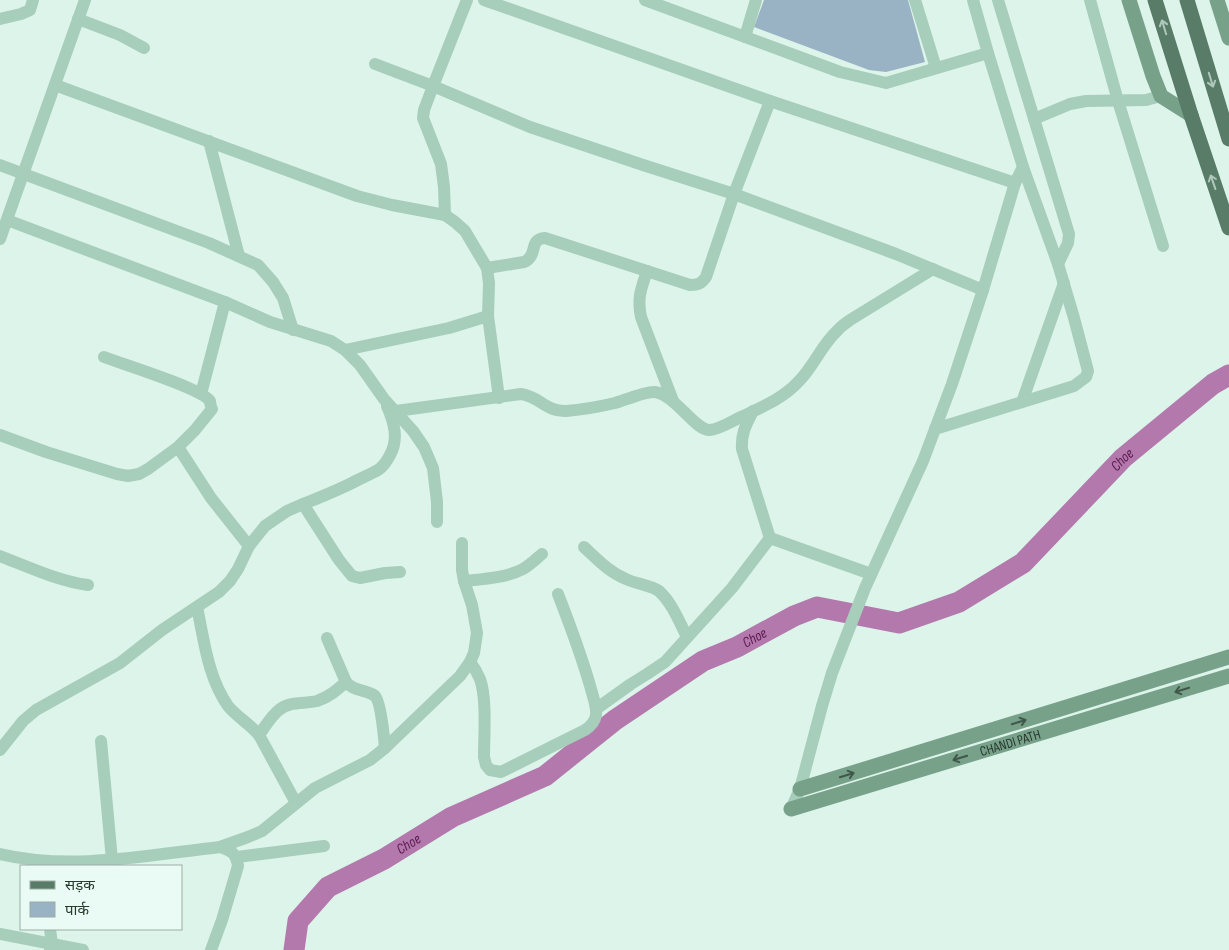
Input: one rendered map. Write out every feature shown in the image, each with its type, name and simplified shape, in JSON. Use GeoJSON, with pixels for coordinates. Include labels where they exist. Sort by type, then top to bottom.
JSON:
{"type":"FeatureCollection","features":[{"type":"Feature","properties":{"kind":"main road"},"geometry":{"type":"LineString","coordinates":[[1129,0],[1152,76],[1161,96],[1191,115]]}},
{"type":"Feature","properties":{"kind":"main road"},"geometry":{"type":"LineString","coordinates":[[1155,0],[1229,228]]}},
{"type":"Feature","properties":{"kind":"main road"},"geometry":{"type":"LineString","coordinates":[[1187,0],[1225,110],[1229,139]]}},
{"type":"Feature","properties":{"kind":"main road"},"geometry":{"type":"LineString","coordinates":[[1217,0],[1229,38]]}},
{"type":"Feature","properties":{"kind":"main road","name":"CHANDI PATH"},"geometry":{"type":"LineString","coordinates":[[800,789],[1229,658]]}},
{"type":"Feature","properties":{"kind":"main road","name":"CHANDI PATH"},"geometry":{"type":"LineString","coordinates":[[791,809],[1229,676]]}},
{"type":"Feature","properties":{"kind":"street"},"geometry":{"type":"LineString","coordinates":[[0,19],[22,14],[30,10],[33,0]]}},
{"type":"Feature","properties":{"kind":"street"},"geometry":{"type":"LineString","coordinates":[[0,239],[85,0]]}},
{"type":"Feature","properties":{"kind":"street"},"geometry":{"type":"LineString","coordinates":[[445,215],[441,164],[424,118],[424,110],[467,0]]}},
{"type":"Feature","properties":{"kind":"street"},"geometry":{"type":"LineString","coordinates":[[484,0],[770,101],[1015,183]]}},
{"type":"Feature","properties":{"kind":"street"},"geometry":{"type":"LineString","coordinates":[[645,0],[840,72],[886,83],[988,53]]}},
{"type":"Feature","properties":{"kind":"street"},"geometry":{"type":"LineString","coordinates":[[745,37],[756,0]]}},
{"type":"Feature","properties":{"kind":"street"},"geometry":{"type":"LineString","coordinates":[[915,0],[936,68]]}},
{"type":"Feature","properties":{"kind":"street"},"geometry":{"type":"LineString","coordinates":[[935,429],[1074,386],[1086,377],[1088,371],[1064,283],[1024,167],[973,0]]}},
{"type":"Feature","properties":{"kind":"street"},"geometry":{"type":"LineString","coordinates":[[998,0],[1069,234],[1068,243],[1058,264]]}},
{"type":"Feature","properties":{"kind":"street"},"geometry":{"type":"LineString","coordinates":[[1090,0],[1118,101],[1163,246]]}},
{"type":"Feature","properties":{"kind":"street"},"geometry":{"type":"LineString","coordinates":[[78,19],[120,35],[144,48]]}},
{"type":"Feature","properties":{"kind":"street"},"geometry":{"type":"LineString","coordinates":[[375,64],[530,127],[734,194],[896,254],[983,290]]}},
{"type":"Feature","properties":{"kind":"street"},"geometry":{"type":"LineString","coordinates":[[55,85],[365,198],[445,215],[455,222],[465,231],[487,268],[490,283],[488,316],[500,398]]}},
{"type":"Feature","properties":{"kind":"street"},"geometry":{"type":"LineString","coordinates":[[1034,119],[1070,104],[1086,101],[1146,100],[1161,96]]}},
{"type":"Feature","properties":{"kind":"street"},"geometry":{"type":"LineString","coordinates":[[487,268],[529,260],[537,240],[545,238],[690,285],[698,285],[706,277],[734,194],[770,101]]}},
{"type":"Feature","properties":{"kind":"street"},"geometry":{"type":"LineString","coordinates":[[209,141],[239,256]]}},
{"type":"Feature","properties":{"kind":"street"},"geometry":{"type":"LineString","coordinates":[[0,165],[208,243],[258,265],[273,282],[283,298],[293,330]]}},
{"type":"Feature","properties":{"kind":"street"},"geometry":{"type":"LineString","coordinates":[[791,809],[800,789],[832,673],[871,574],[923,461],[952,384],[1015,183],[1024,167]]}},
{"type":"Feature","properties":{"kind":"street"},"geometry":{"type":"LineString","coordinates":[[0,750],[23,721],[36,710],[120,664],[162,630],[219,592],[230,581],[249,546],[265,526],[287,511],[342,488],[379,469],[394,449],[396,430],[384,400],[360,365],[345,350],[331,341],[252,315],[225,302],[7,220]]}},
{"type":"Feature","properties":{"kind":"street"},"geometry":{"type":"LineString","coordinates":[[396,411],[528,394],[544,405],[561,411],[568,411],[612,404],[652,392],[666,396],[700,427],[709,430],[778,399],[791,390],[837,330],[850,320],[933,270]]}},
{"type":"Feature","properties":{"kind":"street"},"geometry":{"type":"LineString","coordinates":[[647,271],[639,299],[640,312],[673,402]]}},
{"type":"Feature","properties":{"kind":"street"},"geometry":{"type":"LineString","coordinates":[[1022,402],[1064,283]]}},
{"type":"Feature","properties":{"kind":"street"},"geometry":{"type":"LineString","coordinates":[[201,394],[225,302]]}},
{"type":"Feature","properties":{"kind":"street"},"geometry":{"type":"LineString","coordinates":[[345,350],[449,328],[488,316]]}},
{"type":"Feature","properties":{"kind":"street"},"geometry":{"type":"LineString","coordinates":[[0,435],[46,452],[128,476],[148,470],[178,447],[212,409],[210,402],[201,394],[104,357]]}},
{"type":"Feature","properties":{"kind":"street"},"geometry":{"type":"LineString","coordinates":[[384,400],[413,431],[424,447],[434,468],[437,522]]}},
{"type":"Feature","properties":{"kind":"street"},"geometry":{"type":"LineString","coordinates":[[753,411],[741,438],[742,449],[770,538]]}},
{"type":"Feature","properties":{"kind":"street"},"geometry":{"type":"LineString","coordinates":[[178,447],[211,498],[249,546]]}},
{"type":"Feature","properties":{"kind":"street"},"geometry":{"type":"LineString","coordinates":[[303,504],[338,560],[352,576],[360,578],[400,572]]}},
{"type":"Feature","properties":{"kind":"street"},"geometry":{"type":"LineString","coordinates":[[770,538],[871,574]]}},
{"type":"Feature","properties":{"kind":"street"},"geometry":{"type":"LineString","coordinates":[[596,709],[665,662],[732,588],[770,538]]}},
{"type":"Feature","properties":{"kind":"street"},"geometry":{"type":"LineString","coordinates":[[0,854],[33,863],[112,860],[220,847],[262,831],[314,788],[370,760],[460,676],[474,653],[477,632],[472,605],[464,581],[461,560],[462,543]]}},
{"type":"Feature","properties":{"kind":"street"},"geometry":{"type":"LineString","coordinates":[[584,547],[612,572],[657,590],[670,603],[687,637]]}},
{"type":"Feature","properties":{"kind":"street"},"geometry":{"type":"LineString","coordinates":[[464,581],[492,578],[512,573],[524,568],[542,554]]}},
{"type":"Feature","properties":{"kind":"street"},"geometry":{"type":"LineString","coordinates":[[0,556],[58,578],[88,585]]}},
{"type":"Feature","properties":{"kind":"street"},"geometry":{"type":"LineString","coordinates":[[470,662],[481,681],[484,701],[484,757],[486,765],[490,770],[501,772],[591,726],[596,717],[596,709],[587,674],[558,594]]}},
{"type":"Feature","properties":{"kind":"street"},"geometry":{"type":"LineString","coordinates":[[197,607],[210,668],[221,694],[229,707],[253,727],[259,735],[296,803]]}},
{"type":"Feature","properties":{"kind":"street"},"geometry":{"type":"LineString","coordinates":[[327,638],[350,687],[374,696],[379,702],[385,748]]}},
{"type":"Feature","properties":{"kind":"street"},"geometry":{"type":"LineString","coordinates":[[259,735],[277,711],[286,705],[324,698],[346,682]]}},
{"type":"Feature","properties":{"kind":"street"},"geometry":{"type":"LineString","coordinates":[[101,741],[112,860]]}},
{"type":"Feature","properties":{"kind":"street"},"geometry":{"type":"LineString","coordinates":[[237,857],[324,846]]}},
{"type":"Feature","properties":{"kind":"street"},"geometry":{"type":"LineString","coordinates":[[211,950],[238,866],[237,857],[230,850],[220,847]]}},
{"type":"Feature","properties":{"kind":"street"},"geometry":{"type":"LineString","coordinates":[[50,930],[51,947]]}},
{"type":"Feature","properties":{"kind":"street"},"geometry":{"type":"LineString","coordinates":[[0,934],[51,947],[83,950]]}},
{"type":"Feature","properties":{"kind":"green space"},"geometry":{"type":"Polygon","coordinates":[[[764,0],[908,0],[925,62],[886,72],[869,70],[754,27],[764,0]]]}},
{"type":"Feature","properties":{"kind":"waterway","name":"Choe"},"geometry":{"type":"LineString","coordinates":[[294,950],[298,921],[328,887],[384,859],[452,817],[545,776],[615,720],[703,661],[737,647],[794,616],[817,607],[899,623],[959,602],[1023,563],[1123,458],[1213,384],[1229,375]]}}]}
